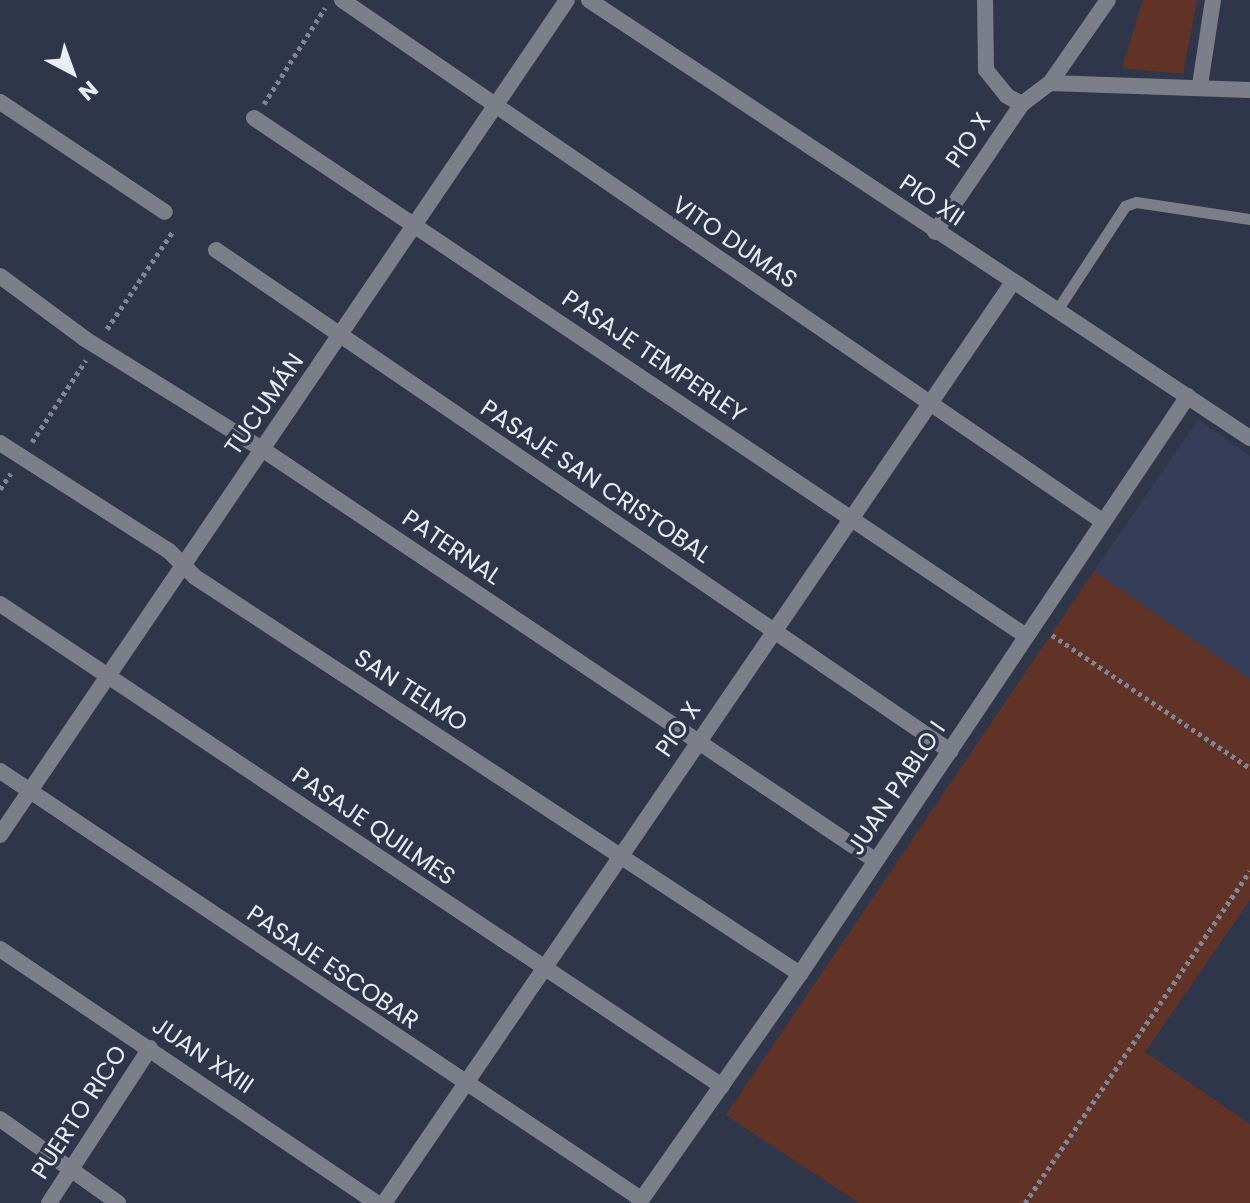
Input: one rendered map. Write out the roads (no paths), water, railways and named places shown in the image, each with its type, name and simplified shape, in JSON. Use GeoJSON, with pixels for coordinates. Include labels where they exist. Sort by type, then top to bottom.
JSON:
{"type":"FeatureCollection","features":[{"type":"Feature","properties":{"kind":"street","name":"VITO DUMAS"},"geometry":{"type":"LineString","coordinates":[[342,0],[493,108],[1102,521]]}},
{"type":"Feature","properties":{"kind":"street","name":"TUCUMÁN"},"geometry":{"type":"LineString","coordinates":[[0,835],[339,337],[412,222],[567,0]]}},
{"type":"Feature","properties":{"kind":"street"},"geometry":{"type":"LineString","coordinates":[[985,0],[986,70],[1007,96],[1022,104]]}},
{"type":"Feature","properties":{"kind":"street","name":"PIO X"},"geometry":{"type":"LineString","coordinates":[[935,232],[1022,104],[1050,83],[1108,0]]}},
{"type":"Feature","properties":{"kind":"street"},"geometry":{"type":"LineString","coordinates":[[1200,85],[1213,0]]}},
{"type":"Feature","properties":{"kind":"street","name":"PIO XII"},"geometry":{"type":"LineString","coordinates":[[595,2],[935,232],[1250,438]]}},
{"type":"Feature","properties":{"kind":"street"},"geometry":{"type":"LineString","coordinates":[[1050,83],[1200,85],[1250,90]]}},
{"type":"Feature","properties":{"kind":"street"},"geometry":{"type":"LineString","coordinates":[[0,102],[165,212]]}},
{"type":"Feature","properties":{"kind":"street","name":"PASAJE TEMPERLEY"},"geometry":{"type":"LineString","coordinates":[[254,118],[851,517],[1030,630]]}},
{"type":"Feature","properties":{"kind":"street","name":"PASAJE SAN CRISTOBAL"},"geometry":{"type":"LineString","coordinates":[[216,250],[339,337],[950,751]]}},
{"type":"Feature","properties":{"kind":"street","name":"PATERNAL"},"geometry":{"type":"LineString","coordinates":[[0,276],[85,339],[262,449],[876,861]]}},
{"type":"Feature","properties":{"kind":"street","name":"PIO X"},"geometry":{"type":"LineString","coordinates":[[384,1203],[1013,282]]}},
{"type":"Feature","properties":{"kind":"street","name":"JUAN PABLO I"},"geometry":{"type":"LineString","coordinates":[[640,1201],[800,974],[1188,396]]}},
{"type":"Feature","properties":{"kind":"street","name":"SAN TELMO"},"geometry":{"type":"LineString","coordinates":[[0,443],[800,974]]}},
{"type":"Feature","properties":{"kind":"street","name":"PASAJE QUILMES"},"geometry":{"type":"LineString","coordinates":[[0,604],[722,1086]]}},
{"type":"Feature","properties":{"kind":"street","name":"PASAJE ESCOBAR"},"geometry":{"type":"LineString","coordinates":[[0,771],[640,1201]]}},
{"type":"Feature","properties":{"kind":"street","name":"JUAN XXIII"},"geometry":{"type":"LineString","coordinates":[[0,949],[377,1203]]}},
{"type":"Feature","properties":{"kind":"street","name":"PUERTO RICO"},"geometry":{"type":"LineString","coordinates":[[49,1203],[150,1048]]}},
{"type":"Feature","properties":{"kind":"street"},"geometry":{"type":"LineString","coordinates":[[0,1119],[118,1203]]}},
{"type":"Feature","properties":{"kind":"lane"},"geometry":{"type":"LineString","coordinates":[[1057,310],[1125,206],[1136,202],[1250,219]]}}]}
